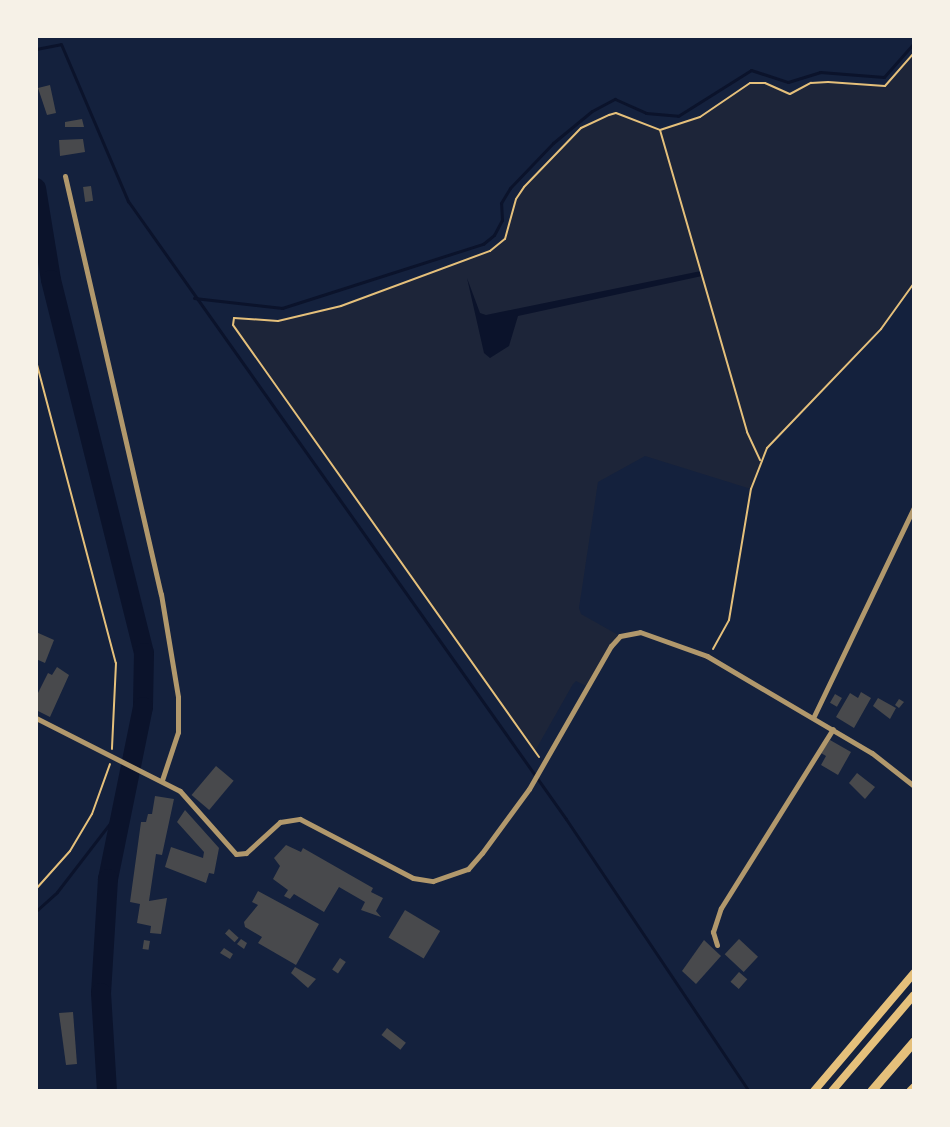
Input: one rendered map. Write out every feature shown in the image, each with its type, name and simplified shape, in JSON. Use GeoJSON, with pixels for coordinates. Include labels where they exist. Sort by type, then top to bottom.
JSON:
{"type":"FeatureCollection","features":[{"type":"Feature","properties":{"kind":"highway"},"geometry":{"type":"LineString","coordinates":[[814,1091],[914,973]]}},
{"type":"Feature","properties":{"kind":"highway"},"geometry":{"type":"LineString","coordinates":[[832,1091],[914,995]]}},
{"type":"Feature","properties":{"kind":"highway"},"geometry":{"type":"LineString","coordinates":[[871,1091],[914,1041]]}},
{"type":"Feature","properties":{"kind":"highway"},"geometry":{"type":"LineString","coordinates":[[910,1091],[914,1087]]}},
{"type":"Feature","properties":{"kind":"street"},"geometry":{"type":"LineString","coordinates":[[65,176],[158,583],[178,697],[178,732],[162,780]]}},
{"type":"Feature","properties":{"kind":"street"},"geometry":{"type":"LineString","coordinates":[[814,716],[914,507]]}},
{"type":"Feature","properties":{"kind":"street"},"geometry":{"type":"LineString","coordinates":[[36,718],[162,780],[191,802],[236,854],[246,853],[280,822],[300,819],[413,878],[433,881],[468,869],[529,789],[620,636],[640,632],[707,656],[814,716],[872,753],[914,786]]}},
{"type":"Feature","properties":{"kind":"street"},"geometry":{"type":"LineString","coordinates":[[717,945],[713,932],[721,908],[833,729]]}},
{"type":"Feature","properties":{"kind":"path"},"geometry":{"type":"LineString","coordinates":[[541,767],[232,322],[240,317],[278,321],[341,306],[474,259],[505,238],[519,193],[581,128],[616,114],[660,130],[707,113],[750,82],[765,83],[790,94],[811,83],[885,86],[914,53]]}},
{"type":"Feature","properties":{"kind":"path"},"geometry":{"type":"LineString","coordinates":[[660,130],[747,432],[760,460]]}},
{"type":"Feature","properties":{"kind":"path"},"geometry":{"type":"LineString","coordinates":[[707,656],[729,621],[739,550],[760,460],[795,415],[881,329],[914,283]]}},
{"type":"Feature","properties":{"kind":"path"},"geometry":{"type":"LineString","coordinates":[[36,361],[116,663],[115,756],[92,814],[70,851],[36,889]]}},
{"type":"Feature","properties":{"kind":"shaded area"},"geometry":{"type":"Polygon","coordinates":[[[914,53],[914,283],[881,329],[767,448],[751,489],[645,456],[598,482],[579,608],[581,614],[620,636],[588,687],[576,681],[573,684],[535,751],[233,325],[234,318],[278,321],[341,306],[490,251],[505,238],[519,193],[581,128],[609,115],[616,113],[661,130],[700,117],[750,83],[765,83],[790,94],[811,83],[885,86],[914,53]]]}},
{"type":"Feature","properties":{"kind":"shaded area"},"geometry":{"type":"Polygon","coordinates":[[[701,271],[702,276],[518,316],[509,346],[490,358],[484,353],[467,278],[480,313],[486,315],[701,271]]]}},
{"type":"Feature","properties":{"kind":"building"},"geometry":{"type":"Polygon","coordinates":[[[50,85],[56,113],[47,115],[38,88],[50,85]]]}},
{"type":"Feature","properties":{"kind":"building"},"geometry":{"type":"Polygon","coordinates":[[[82,119],[84,127],[65,127],[65,122],[82,119]]]}},
{"type":"Feature","properties":{"kind":"building"},"geometry":{"type":"Polygon","coordinates":[[[83,139],[85,152],[60,156],[59,140],[83,139]]]}},
{"type":"Feature","properties":{"kind":"building"},"geometry":{"type":"Polygon","coordinates":[[[91,186],[93,201],[85,202],[83,187],[91,186]]]}},
{"type":"Feature","properties":{"kind":"building"},"geometry":{"type":"Polygon","coordinates":[[[36,632],[54,640],[45,663],[36,659],[36,632]]]}},
{"type":"Feature","properties":{"kind":"building"},"geometry":{"type":"Polygon","coordinates":[[[57,667],[69,675],[50,717],[36,710],[36,697],[48,673],[52,675],[57,667]]]}},
{"type":"Feature","properties":{"kind":"building"},"geometry":{"type":"Polygon","coordinates":[[[861,692],[871,698],[854,728],[836,717],[850,693],[858,698],[861,692]]]}},
{"type":"Feature","properties":{"kind":"building"},"geometry":{"type":"Polygon","coordinates":[[[835,694],[842,698],[837,707],[830,703],[835,694]]]}},
{"type":"Feature","properties":{"kind":"building"},"geometry":{"type":"Polygon","coordinates":[[[878,698],[896,708],[890,719],[873,706],[878,698]]]}},
{"type":"Feature","properties":{"kind":"building"},"geometry":{"type":"Polygon","coordinates":[[[899,699],[904,702],[899,708],[895,705],[899,699]]]}},
{"type":"Feature","properties":{"kind":"building"},"geometry":{"type":"Polygon","coordinates":[[[830,740],[851,752],[838,775],[821,765],[826,756],[821,753],[830,740]]]}},
{"type":"Feature","properties":{"kind":"building"},"geometry":{"type":"Polygon","coordinates":[[[216,766],[234,781],[209,810],[192,795],[216,766]]]}},
{"type":"Feature","properties":{"kind":"building"},"geometry":{"type":"Polygon","coordinates":[[[857,773],[875,787],[865,799],[849,783],[857,773]]]}},
{"type":"Feature","properties":{"kind":"building"},"geometry":{"type":"Polygon","coordinates":[[[155,796],[174,799],[162,855],[156,854],[149,901],[167,898],[161,934],[150,933],[151,926],[137,923],[140,904],[130,902],[141,822],[146,822],[148,814],[152,814],[155,796]]]}},
{"type":"Feature","properties":{"kind":"building"},"geometry":{"type":"Polygon","coordinates":[[[185,810],[219,848],[214,874],[209,873],[206,883],[165,867],[171,847],[203,858],[204,852],[177,822],[185,810]]]}},
{"type":"Feature","properties":{"kind":"building"},"geometry":{"type":"Polygon","coordinates":[[[286,845],[301,852],[303,848],[373,888],[371,892],[383,898],[376,911],[381,917],[361,910],[365,902],[339,887],[324,912],[294,894],[290,899],[284,896],[288,890],[273,879],[280,866],[274,858],[286,845]]]}},
{"type":"Feature","properties":{"kind":"building"},"geometry":{"type":"Polygon","coordinates":[[[258,891],[319,924],[296,965],[258,943],[262,937],[245,927],[244,922],[258,905],[252,902],[258,891]]]}},
{"type":"Feature","properties":{"kind":"building"},"geometry":{"type":"Polygon","coordinates":[[[405,910],[440,931],[424,959],[389,937],[405,910]]]}},
{"type":"Feature","properties":{"kind":"building"},"geometry":{"type":"Polygon","coordinates":[[[229,929],[239,938],[235,942],[225,933],[229,929]]]}},
{"type":"Feature","properties":{"kind":"building"},"geometry":{"type":"Polygon","coordinates":[[[241,939],[247,943],[244,949],[237,944],[241,939]]]}},
{"type":"Feature","properties":{"kind":"building"},"geometry":{"type":"Polygon","coordinates":[[[739,939],[758,957],[744,972],[725,954],[739,939]]]}},
{"type":"Feature","properties":{"kind":"building"},"geometry":{"type":"Polygon","coordinates":[[[144,940],[150,941],[149,950],[143,949],[144,940]]]}},
{"type":"Feature","properties":{"kind":"building"},"geometry":{"type":"Polygon","coordinates":[[[704,940],[721,956],[696,984],[682,971],[704,940]]]}},
{"type":"Feature","properties":{"kind":"building"},"geometry":{"type":"Polygon","coordinates":[[[224,948],[233,954],[230,959],[220,953],[224,948]]]}},
{"type":"Feature","properties":{"kind":"building"},"geometry":{"type":"Polygon","coordinates":[[[340,958],[346,962],[338,974],[332,970],[340,958]]]}},
{"type":"Feature","properties":{"kind":"building"},"geometry":{"type":"Polygon","coordinates":[[[295,967],[316,979],[308,988],[291,973],[295,967]]]}},
{"type":"Feature","properties":{"kind":"building"},"geometry":{"type":"Polygon","coordinates":[[[739,972],[747,979],[739,989],[730,982],[739,972]]]}},
{"type":"Feature","properties":{"kind":"building"},"geometry":{"type":"Polygon","coordinates":[[[73,1012],[77,1064],[66,1065],[59,1013],[73,1012]]]}},
{"type":"Feature","properties":{"kind":"building"},"geometry":{"type":"Polygon","coordinates":[[[387,1028],[406,1043],[400,1050],[381,1035],[387,1028]]]}},
{"type":"Feature","properties":{"kind":"waterway"},"geometry":{"type":"LineString","coordinates":[[194,298],[282,308],[483,244],[494,235],[502,220],[501,203],[510,188],[553,143],[592,111],[615,99],[646,113],[678,116],[751,70],[788,82],[820,72],[884,77],[914,43]]}},
{"type":"Feature","properties":{"kind":"waterway"},"geometry":{"type":"LineString","coordinates":[[36,49],[61,44],[128,201],[566,819],[749,1091]]}},
{"type":"Feature","properties":{"kind":"waterway"},"geometry":{"type":"LineString","coordinates":[[36,188],[51,280],[144,653],[143,707],[108,879],[101,993],[107,1091]]}},
{"type":"Feature","properties":{"kind":"waterway"},"geometry":{"type":"LineString","coordinates":[[36,911],[57,892],[124,805]]}}]}
